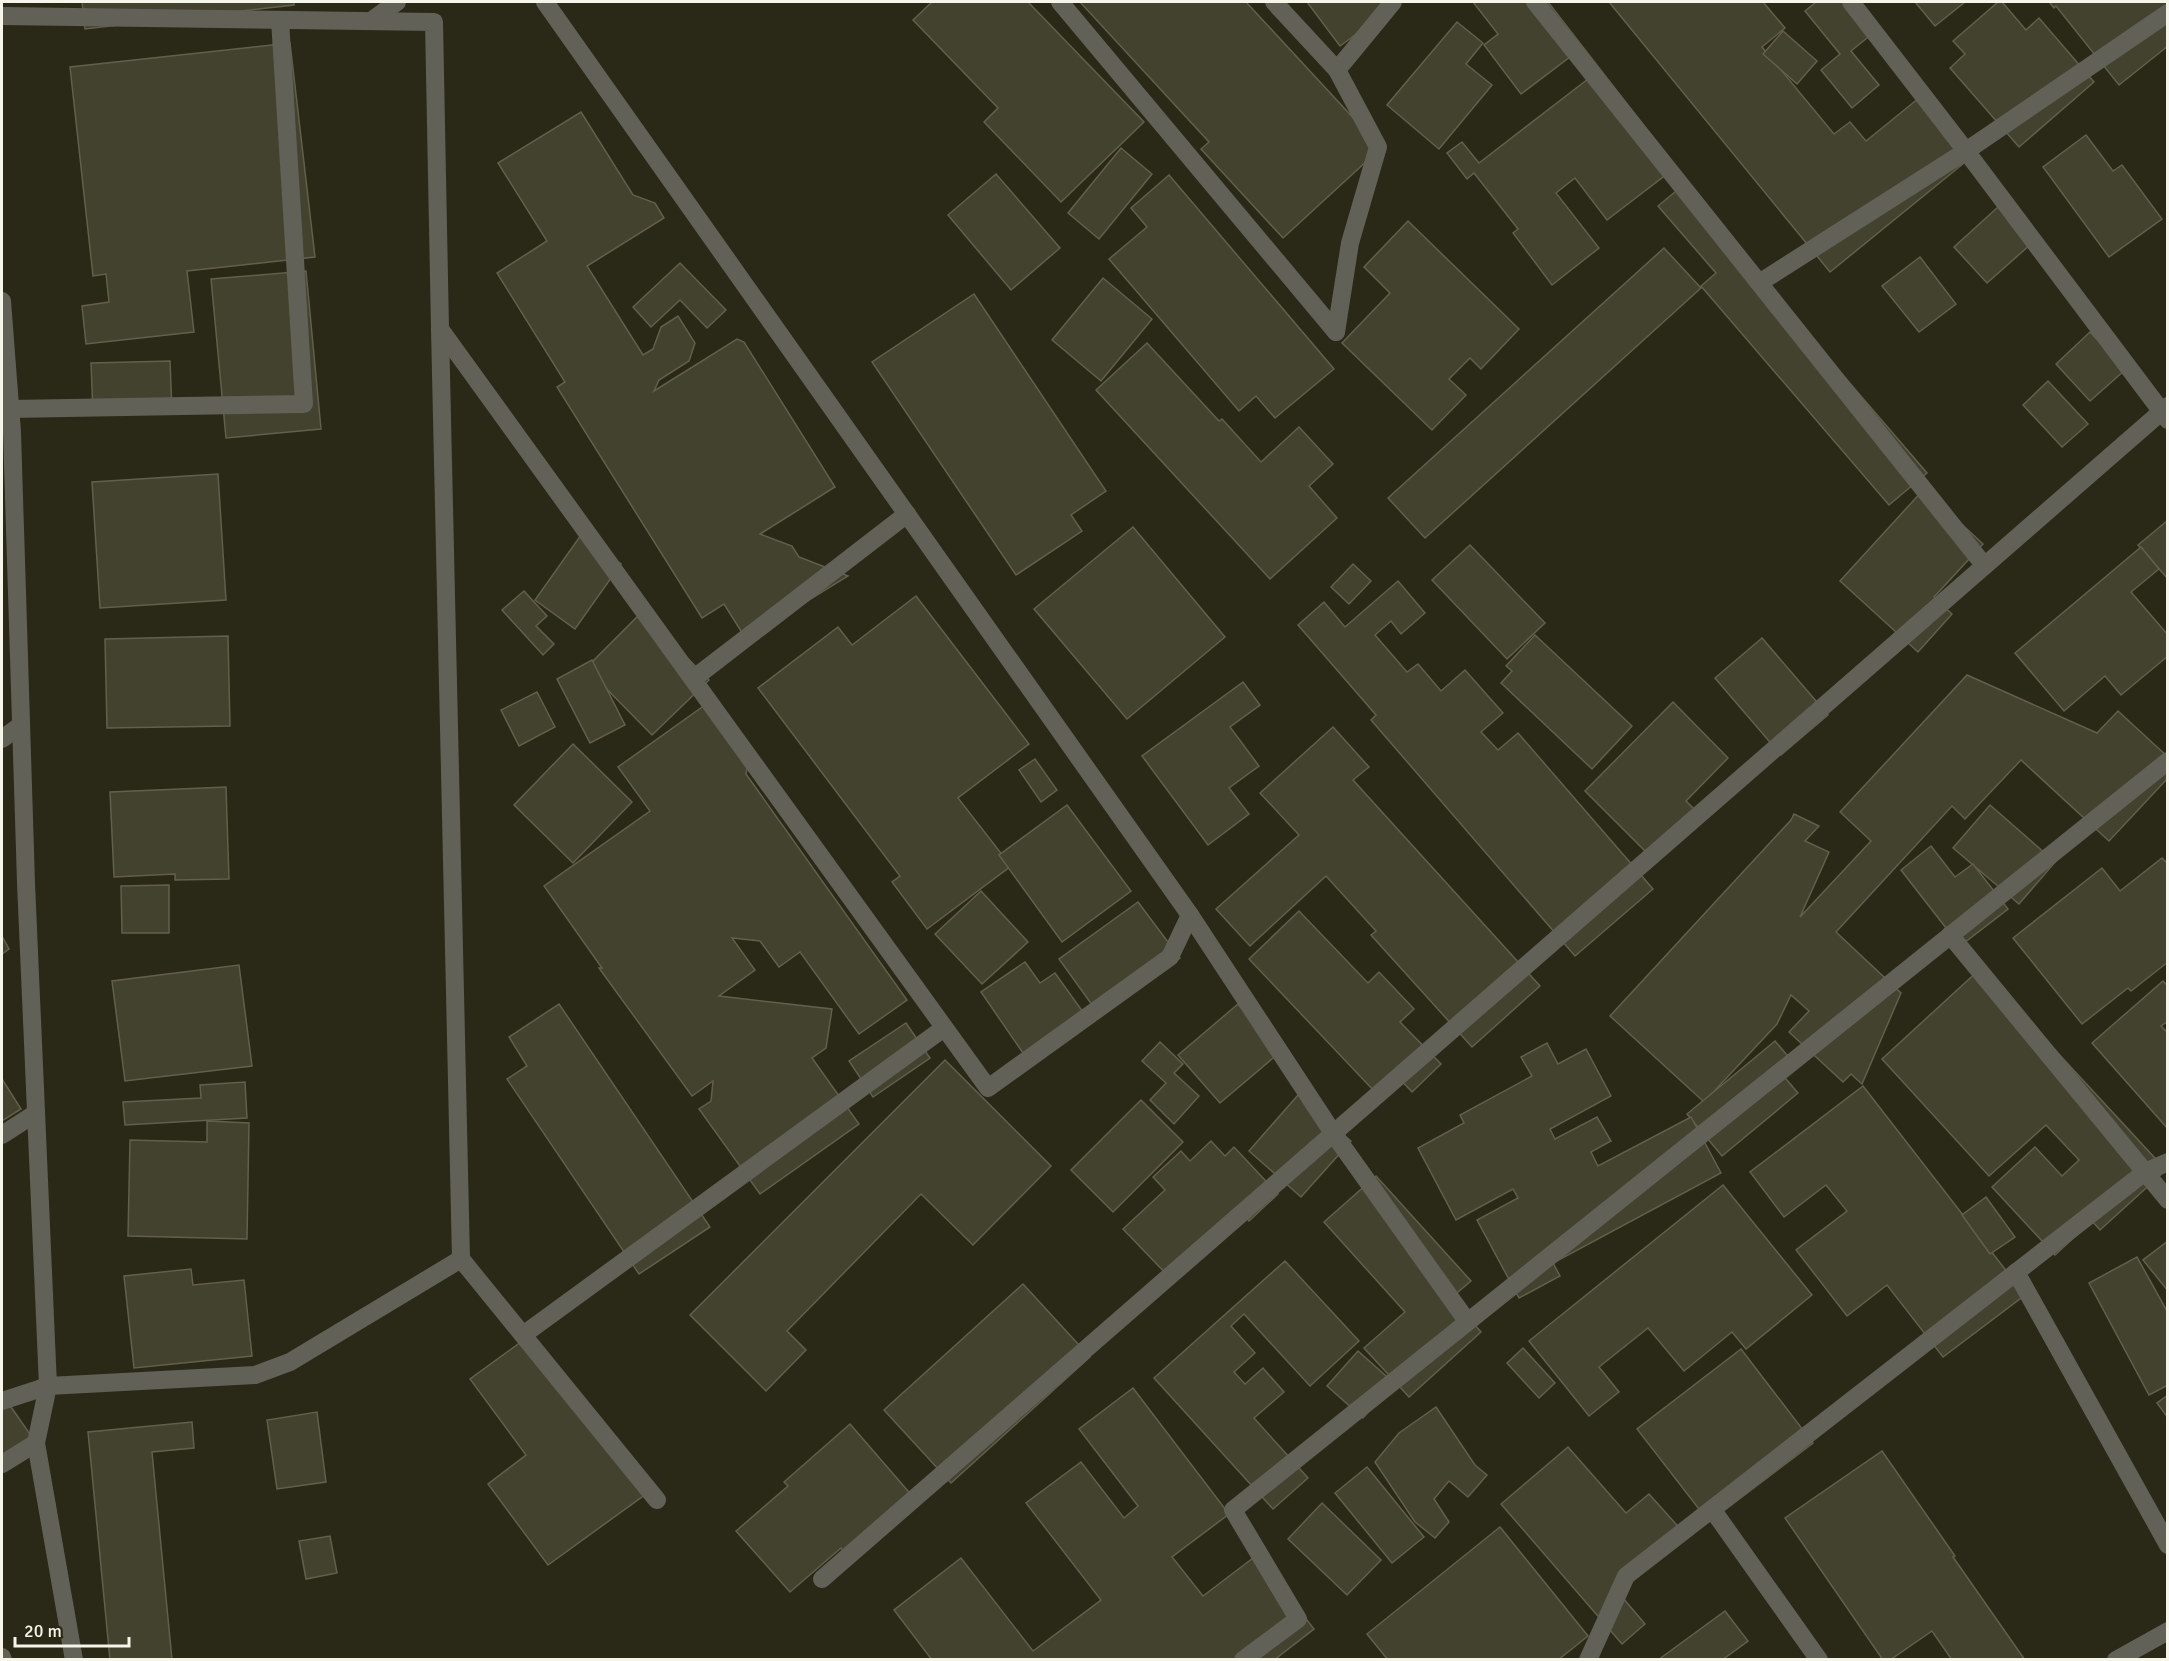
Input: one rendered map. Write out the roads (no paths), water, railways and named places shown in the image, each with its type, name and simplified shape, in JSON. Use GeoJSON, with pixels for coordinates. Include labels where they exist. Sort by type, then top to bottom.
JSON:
{"type":"FeatureCollection","features":[{"type":"Feature","properties":{"kind":"street"},"geometry":{"type":"LineString","coordinates":[[371,21],[397,2]]}},
{"type":"Feature","properties":{"kind":"street"},"geometry":{"type":"LineString","coordinates":[[545,2],[1190,915],[1333,1133],[1467,1321]]}},
{"type":"Feature","properties":{"kind":"street"},"geometry":{"type":"LineString","coordinates":[[1060,2],[1336,332],[1350,243],[1378,147],[1337,70],[1274,2]]}},
{"type":"Feature","properties":{"kind":"street"},"geometry":{"type":"LineString","coordinates":[[1337,70],[1393,2]]}},
{"type":"Feature","properties":{"kind":"street"},"geometry":{"type":"LineString","coordinates":[[1536,2],[1984,565]]}},
{"type":"Feature","properties":{"kind":"street"},"geometry":{"type":"LineString","coordinates":[[822,1579],[1984,565],[2165,413],[1851,2]]}},
{"type":"Feature","properties":{"kind":"street"},"geometry":{"type":"LineString","coordinates":[[1760,283],[1966,151],[2168,13]]}},
{"type":"Feature","properties":{"kind":"street"},"geometry":{"type":"LineString","coordinates":[[2,16],[434,22],[461,1259],[657,1500]]}},
{"type":"Feature","properties":{"kind":"street"},"geometry":{"type":"LineString","coordinates":[[10,409],[304,404],[280,20]]}},
{"type":"Feature","properties":{"kind":"street"},"geometry":{"type":"LineString","coordinates":[[2,302],[10,409],[7,435],[48,1386],[36,1443],[74,1659]]}},
{"type":"Feature","properties":{"kind":"street"},"geometry":{"type":"LineString","coordinates":[[440,329],[988,1088],[1170,957],[1190,915]]}},
{"type":"Feature","properties":{"kind":"street"},"geometry":{"type":"LineString","coordinates":[[693,679],[907,514]]}},
{"type":"Feature","properties":{"kind":"street"},"geometry":{"type":"LineString","coordinates":[[2,739],[21,725]]}},
{"type":"Feature","properties":{"kind":"street"},"geometry":{"type":"LineString","coordinates":[[1243,1659],[1298,1619],[1233,1509],[2167,762]]}},
{"type":"Feature","properties":{"kind":"street"},"geometry":{"type":"LineString","coordinates":[[1950,935],[2168,1200]]}},
{"type":"Feature","properties":{"kind":"street"},"geometry":{"type":"LineString","coordinates":[[523,1335],[944,1028]]}},
{"type":"Feature","properties":{"kind":"street"},"geometry":{"type":"LineString","coordinates":[[2,1135],[36,1113]]}},
{"type":"Feature","properties":{"kind":"street"},"geometry":{"type":"LineString","coordinates":[[1588,1659],[1626,1576],[2145,1172],[2168,1162]]}},
{"type":"Feature","properties":{"kind":"street"},"geometry":{"type":"LineString","coordinates":[[2,1401],[48,1386],[255,1375],[290,1362],[461,1259]]}},
{"type":"Feature","properties":{"kind":"street"},"geometry":{"type":"LineString","coordinates":[[2016,1272],[2168,1545]]}},
{"type":"Feature","properties":{"kind":"street"},"geometry":{"type":"LineString","coordinates":[[2,1464],[36,1443]]}},
{"type":"Feature","properties":{"kind":"street"},"geometry":{"type":"LineString","coordinates":[[1712,1509],[1820,1659]]}},
{"type":"Feature","properties":{"kind":"street"},"geometry":{"type":"LineString","coordinates":[[2116,1659],[2168,1630]]}}]}
